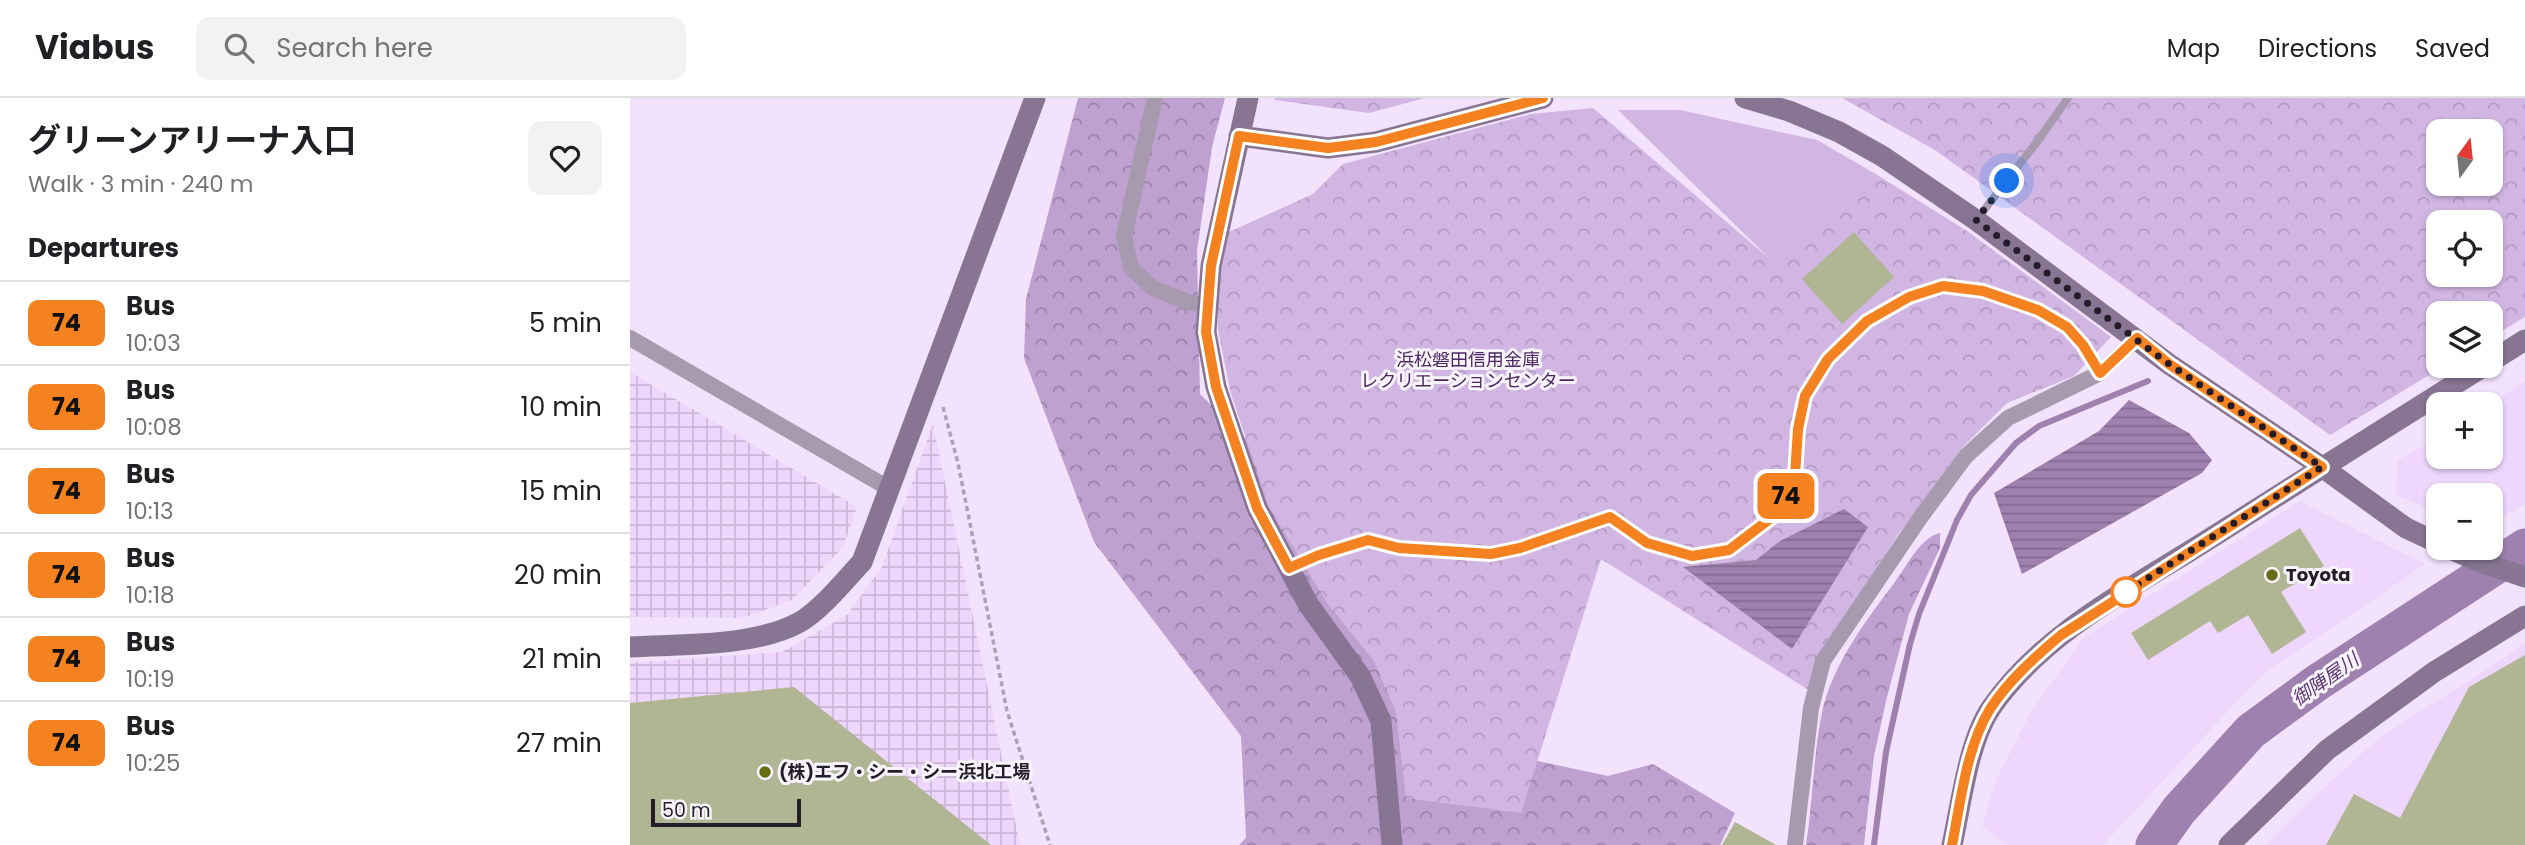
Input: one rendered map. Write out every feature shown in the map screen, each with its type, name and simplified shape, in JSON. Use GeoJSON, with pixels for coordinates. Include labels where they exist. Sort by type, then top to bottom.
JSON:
{"type":"FeatureCollection","features":[{"type":"Feature","properties":{"kind":"street"},"geometry":{"type":"LineString","coordinates":[[630,647],[756,638],[800,622],[832,594],[862,562],[1035,98]]}},
{"type":"Feature","properties":{"kind":"street"},"geometry":{"type":"LineString","coordinates":[[1155,98],[1124,236],[1131,268],[1153,288],[1188,302],[1208,306]]}},
{"type":"Feature","properties":{"kind":"street"},"geometry":{"type":"LineString","coordinates":[[1248,98],[1211,266],[1206,332],[1216,387],[1257,508],[1308,604],[1360,676],[1381,721],[1392,845]]}},
{"type":"Feature","properties":{"kind":"street"},"geometry":{"type":"LineString","coordinates":[[1239,136],[1328,148],[1376,142],[1543,98]]}},
{"type":"Feature","properties":{"kind":"street"},"geometry":{"type":"LineString","coordinates":[[1745,98],[1789,111],[1839,132],[1882,156],[1976,220],[2180,371],[2322,467],[2406,528],[2426,537]]}},
{"type":"Feature","properties":{"kind":"street"},"geometry":{"type":"LineString","coordinates":[[630,338],[890,489]]}},
{"type":"Feature","properties":{"kind":"street"},"geometry":{"type":"LineString","coordinates":[[1795,845],[1811,708],[1823,661],[1920,518],[1966,456],[2008,418],[2100,373],[2137,338]]}},
{"type":"Feature","properties":{"kind":"street"},"geometry":{"type":"LineString","coordinates":[[2503,354],[2525,340]]}},
{"type":"Feature","properties":{"kind":"street"},"geometry":{"type":"LineString","coordinates":[[1952,845],[1972,753],[1989,711],[2023,667],[2061,635],[2112,600],[2465,378]]}},
{"type":"Feature","properties":{"kind":"street"},"geometry":{"type":"LineString","coordinates":[[2475,560],[2525,577]]}},
{"type":"Feature","properties":{"kind":"street"},"geometry":{"type":"LineString","coordinates":[[2229,845],[2327,750],[2434,672],[2525,616]]}},
{"type":"Feature","properties":{"kind":"lane"},"geometry":{"type":"LineString","coordinates":[[1976,220],[2068,98]]}},
{"type":"Feature","properties":{"kind":"lane"},"geometry":{"type":"LineString","coordinates":[[1289,568],[1319,555],[1368,540],[1399,548],[1491,554],[1520,548],[1610,517],[1647,543],[1692,556],[1729,550],[1779,512],[1795,476],[1798,429],[1805,396],[1828,359],[1867,321],[1909,297],[1943,286],[1983,291],[2038,310],[2067,327],[2083,345],[2100,373]]}},
{"type":"Feature","properties":{"kind":"path"},"geometry":{"type":"LineString","coordinates":[[933,371],[958,463],[1007,711],[1050,845]]}},
{"type":"Feature","properties":{"kind":"shaded area"},"geometry":{"type":"Polygon","coordinates":[[[630,372],[857,507],[843,547],[792,600],[743,618],[630,617],[630,372]]]}},
{"type":"Feature","properties":{"kind":"shaded area"},"geometry":{"type":"Polygon","coordinates":[[[2525,381],[2525,504],[2503,517],[2503,483],[2426,483],[2426,508],[2396,495],[2398,460],[2426,445],[2426,469],[2503,469],[2503,395],[2525,381]]]}},
{"type":"Feature","properties":{"kind":"shaded area"},"geometry":{"type":"Polygon","coordinates":[[[2129,400],[2189,433],[2212,460],[2202,473],[2022,574],[1994,493],[2099,431],[2129,400]]]}},
{"type":"Feature","properties":{"kind":"shaded area"},"geometry":{"type":"Polygon","coordinates":[[[933,424],[1020,845],[630,845],[630,663],[782,652],[847,615],[882,567],[933,424]]]}},
{"type":"Feature","properties":{"kind":"shaded area"},"geometry":{"type":"Polygon","coordinates":[[[2300,501],[2425,564],[2260,677],[2103,845],[2007,845],[1982,827],[1996,780],[2031,712],[2083,638],[2300,501]]]}},
{"type":"Feature","properties":{"kind":"shaded area"},"geometry":{"type":"Polygon","coordinates":[[[1844,509],[1868,527],[1792,649],[1683,567],[1756,560],[1780,541],[1844,509]]]}},
{"type":"Feature","properties":{"kind":"shaded area"},"geometry":{"type":"Polygon","coordinates":[[[2525,644],[2525,845],[2266,845],[2378,739],[2525,644]]]}},
{"type":"Feature","properties":{"kind":"green space"},"geometry":{"type":"Polygon","coordinates":[[[1078,98],[1225,98],[1212,147],[1197,251],[1200,394],[1289,481],[1486,750],[1608,776],[1653,764],[1735,813],[1720,845],[1239,845],[1246,838],[1241,736],[1094,542],[1024,358],[1026,299],[1078,98]]]}},
{"type":"Feature","properties":{"kind":"green space"},"geometry":{"type":"Polygon","coordinates":[[[1274,98],[1425,98],[1369,113],[1274,98]]]}},
{"type":"Feature","properties":{"kind":"green space"},"geometry":{"type":"Polygon","coordinates":[[[1842,98],[2525,98],[2525,317],[2503,330],[2503,301],[2426,301],[2426,377],[2330,435],[1935,150],[1842,98]]]}},
{"type":"Feature","properties":{"kind":"green space","name":"浜松磐田信用金庫 レクリエーションセンター"},"geometry":{"type":"Polygon","coordinates":[[[1593,108],[1770,259],[1874,173],[1967,231],[2111,337],[2074,376],[2007,403],[1961,449],[1898,535],[1816,664],[1810,691],[1601,559],[1521,813],[1406,798],[1396,712],[1374,661],[1327,603],[1269,507],[1231,394],[1218,330],[1217,275],[1229,232],[1313,194],[1343,164],[1531,114],[1593,108]]]}},
{"type":"Feature","properties":{"kind":"green space"},"geometry":{"type":"Polygon","coordinates":[[[1618,110],[1680,110],[1817,140],[1874,173],[1770,259],[1618,110]]]}},
{"type":"Feature","properties":{"kind":"green space"},"geometry":{"type":"Polygon","coordinates":[[[1940,533],[1940,548],[1909,614],[1886,701],[1874,756],[1864,845],[1806,845],[1819,729],[1834,677],[1863,626],[1916,552],[1927,540],[1940,533]]]}},
{"type":"Feature","properties":{"kind":"building"},"geometry":{"type":"Polygon","coordinates":[[[1854,232],[1894,277],[1842,324],[1802,279],[1854,232]]]}},
{"type":"Feature","properties":{"kind":"building"},"geometry":{"type":"Polygon","coordinates":[[[2300,528],[2324,566],[2281,592],[2306,632],[2272,654],[2248,615],[2218,633],[2210,621],[2148,660],[2131,633],[2300,528]]]}},
{"type":"Feature","properties":{"kind":"building"},"geometry":{"type":"Polygon","coordinates":[[[2525,655],[2525,845],[2326,845],[2354,794],[2400,818],[2469,687],[2525,655]]]}},
{"type":"Feature","properties":{"kind":"building","name":"(株)エフ・シー・シー浜北工場"},"geometry":{"type":"Polygon","coordinates":[[[794,687],[991,845],[630,845],[630,703],[794,687]]]}},
{"type":"Feature","properties":{"kind":"building"},"geometry":{"type":"Polygon","coordinates":[[[1735,822],[1776,845],[1722,845],[1735,822]]]}},
{"type":"Feature","properties":{"kind":"waterway"},"geometry":{"type":"LineString","coordinates":[[1874,845],[1886,752],[1910,644],[1919,614],[1957,520],[1971,495],[2016,443],[2039,426],[2148,381]]}},
{"type":"Feature","properties":{"kind":"waterway","name":"御陣屋川"},"geometry":{"type":"LineString","coordinates":[[2154,845],[2179,810],[2251,731],[2318,682],[2525,547]]}},
{"type":"Feature","properties":{"kind":"bus line","name":"74"},"geometry":{"type":"LineString","coordinates":[[1543,98],[1376,142],[1328,148],[1239,136],[1211,266],[1206,332],[1216,387],[1257,508],[1289,568],[1319,555],[1368,540],[1399,548],[1491,554],[1520,548],[1610,517],[1647,543],[1692,556],[1729,550],[1779,512],[1795,476],[1798,429],[1805,396],[1828,359],[1867,321],[1909,297],[1943,286],[1983,291],[2038,310],[2067,327],[2083,345],[2100,373],[2137,338],[2169,364],[2322,467],[2061,635],[2023,667],[1989,711],[1972,753],[1952,845]]}},
{"type":"Feature","properties":{"kind":"place","name":"Toyota"},"geometry":{"type":"Point","coordinates":[2272,575]}},
{"type":"Feature","properties":{"kind":"place","name":"(株)エフ・シー・シー浜北工場"},"geometry":{"type":"Point","coordinates":[765,772]}},
{"type":"Feature","properties":{"kind":"route"},"geometry":{"type":"LineString","coordinates":[[2007,181],[1976,220],[2169,364],[2322,467],[2123,594],[2126,592]]}}]}
